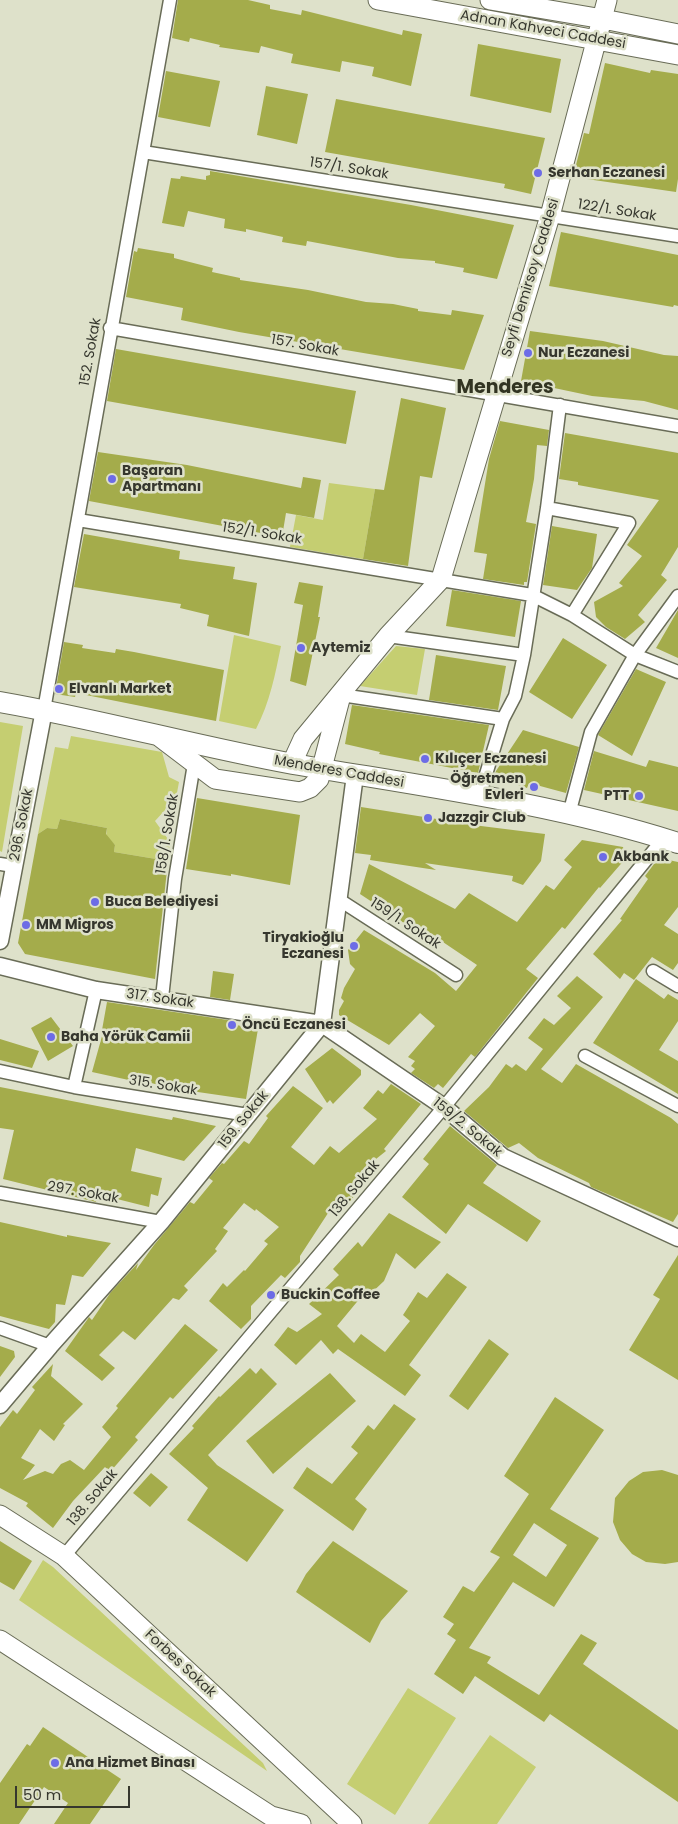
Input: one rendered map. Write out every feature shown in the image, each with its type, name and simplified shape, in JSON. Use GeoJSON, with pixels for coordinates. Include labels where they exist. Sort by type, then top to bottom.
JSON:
{"type":"FeatureCollection","features":[{"type":"Feature","properties":{"kind":"main road","name":"Adnan Kahveci Caddesi"},"geometry":{"type":"LineString","coordinates":[[378,0],[678,55]]}},
{"type":"Feature","properties":{"kind":"main road","name":"Adnan Kahveci Caddesi"},"geometry":{"type":"LineString","coordinates":[[490,0],[678,34]]}},
{"type":"Feature","properties":{"kind":"main road","name":"Seyfi Demirsoy Caddesi"},"geometry":{"type":"LineString","coordinates":[[292,764],[303,739],[388,636],[441,579],[550,216],[598,40],[607,0]]}},
{"type":"Feature","properties":{"kind":"main road","name":"Seyfi Demirsoy Caddesi"},"geometry":{"type":"LineString","coordinates":[[161,738],[215,779],[300,792],[310,788],[319,779],[340,695]]}},
{"type":"Feature","properties":{"kind":"main road","name":"Menderes Caddesi"},"geometry":{"type":"LineString","coordinates":[[0,702],[44,710],[161,738],[292,764],[569,814],[671,840]]}},
{"type":"Feature","properties":{"kind":"main road","name":"Forbes Sokak"},"geometry":{"type":"LineString","coordinates":[[0,1514],[64,1556],[352,1824]]}},
{"type":"Feature","properties":{"kind":"main road"},"geometry":{"type":"LineString","coordinates":[[0,1640],[271,1816],[301,1824]]}},
{"type":"Feature","properties":{"kind":"street","name":"152. Sokak"},"geometry":{"type":"LineString","coordinates":[[44,710],[110,328],[170,0]]}},
{"type":"Feature","properties":{"kind":"street","name":"157/1. Sokak"},"geometry":{"type":"LineString","coordinates":[[143,152],[550,216]]}},
{"type":"Feature","properties":{"kind":"street","name":"122/1. Sokak"},"geometry":{"type":"LineString","coordinates":[[550,216],[678,236]]}},
{"type":"Feature","properties":{"kind":"street","name":"157. Sokak"},"geometry":{"type":"LineString","coordinates":[[110,328],[678,426]]}},
{"type":"Feature","properties":{"kind":"street"},"geometry":{"type":"LineString","coordinates":[[479,797],[503,719],[516,696],[547,508],[560,405]]}},
{"type":"Feature","properties":{"kind":"street"},"geometry":{"type":"LineString","coordinates":[[547,508],[629,524],[572,615]]}},
{"type":"Feature","properties":{"kind":"street","name":"152/1. Sokak"},"geometry":{"type":"LineString","coordinates":[[78,520],[532,595],[572,615],[635,655],[678,672]]}},
{"type":"Feature","properties":{"kind":"street"},"geometry":{"type":"LineString","coordinates":[[569,814],[591,732],[635,655],[678,596]]}},
{"type":"Feature","properties":{"kind":"street"},"geometry":{"type":"LineString","coordinates":[[388,636],[524,655]]}},
{"type":"Feature","properties":{"kind":"street"},"geometry":{"type":"LineString","coordinates":[[340,695],[503,719]]}},
{"type":"Feature","properties":{"kind":"street","name":"296. Sokak"},"geometry":{"type":"LineString","coordinates":[[0,941],[7,865],[44,710]]}},
{"type":"Feature","properties":{"kind":"street","name":"158/1. Sokak"},"geometry":{"type":"LineString","coordinates":[[162,998],[176,879],[194,764]]}},
{"type":"Feature","properties":{"kind":"street"},"geometry":{"type":"LineString","coordinates":[[322,1024],[355,775]]}},
{"type":"Feature","properties":{"kind":"street","name":"138. Sokak"},"geometry":{"type":"LineString","coordinates":[[64,1556],[671,840]]}},
{"type":"Feature","properties":{"kind":"street","name":"159/1. Sokak"},"geometry":{"type":"LineString","coordinates":[[338,899],[456,975]]}},
{"type":"Feature","properties":{"kind":"street","name":"317. Sokak"},"geometry":{"type":"LineString","coordinates":[[0,966],[96,990],[162,998],[322,1024]]}},
{"type":"Feature","properties":{"kind":"street"},"geometry":{"type":"LineString","coordinates":[[653,971],[678,986]]}},
{"type":"Feature","properties":{"kind":"street"},"geometry":{"type":"LineString","coordinates":[[74,1087],[96,990]]}},
{"type":"Feature","properties":{"kind":"street","name":"159/2. Sokak"},"geometry":{"type":"LineString","coordinates":[[322,1024],[444,1107],[502,1157],[678,1238]]}},
{"type":"Feature","properties":{"kind":"street","name":"159. Sokak"},"geometry":{"type":"LineString","coordinates":[[0,1405],[161,1222],[322,1024]]}},
{"type":"Feature","properties":{"kind":"street"},"geometry":{"type":"LineString","coordinates":[[585,1056],[678,1106]]}},
{"type":"Feature","properties":{"kind":"street","name":"315. Sokak"},"geometry":{"type":"LineString","coordinates":[[0,1071],[74,1087],[248,1115]]}},
{"type":"Feature","properties":{"kind":"street","name":"297. Sokak"},"geometry":{"type":"LineString","coordinates":[[0,1193],[161,1222]]}},
{"type":"Feature","properties":{"kind":"street"},"geometry":{"type":"LineString","coordinates":[[0,1328],[50,1346]]}},
{"type":"Feature","properties":{"kind":"green space"},"geometry":{"type":"Polygon","coordinates":[[[329,483],[375,489],[363,559],[290,547],[296,515],[323,520],[329,483]]]}},
{"type":"Feature","properties":{"kind":"green space"},"geometry":{"type":"Polygon","coordinates":[[[234,635],[281,646],[268,699],[256,729],[219,721],[234,635]]]}},
{"type":"Feature","properties":{"kind":"green space"},"geometry":{"type":"Polygon","coordinates":[[[396,646],[425,649],[417,695],[360,686],[396,646]]]}},
{"type":"Feature","properties":{"kind":"green space"},"geometry":{"type":"Polygon","coordinates":[[[0,722],[23,726],[2,852],[0,851],[0,722]]]}},
{"type":"Feature","properties":{"kind":"green space"},"geometry":{"type":"Polygon","coordinates":[[[71,736],[162,752],[169,777],[179,782],[176,798],[155,821],[170,842],[168,861],[114,852],[115,845],[106,837],[107,828],[60,819],[57,829],[47,828],[38,834],[55,747],[68,749],[71,736]]]}},
{"type":"Feature","properties":{"kind":"green space"},"geometry":{"type":"Polygon","coordinates":[[[43,1560],[53,1567],[263,1763],[267,1771],[19,1600],[43,1560]]]}},
{"type":"Feature","properties":{"kind":"green space"},"geometry":{"type":"Polygon","coordinates":[[[408,1688],[456,1718],[395,1815],[347,1784],[408,1688]]]}},
{"type":"Feature","properties":{"kind":"green space"},"geometry":{"type":"Polygon","coordinates":[[[490,1735],[536,1767],[497,1824],[428,1824],[490,1735]]]}},
{"type":"Feature","properties":{"kind":"building"},"geometry":{"type":"Polygon","coordinates":[[[178,0],[248,0],[270,5],[270,9],[301,15],[302,10],[402,35],[403,30],[422,34],[411,86],[372,76],[374,67],[342,61],[340,72],[291,63],[293,54],[261,46],[259,53],[219,47],[220,45],[190,38],[189,42],[172,38],[178,0]]]}},
{"type":"Feature","properties":{"kind":"building"},"geometry":{"type":"Polygon","coordinates":[[[478,44],[561,59],[551,113],[470,96],[478,44]]]}},
{"type":"Feature","properties":{"kind":"building"},"geometry":{"type":"Polygon","coordinates":[[[605,63],[650,73],[651,70],[678,74],[678,179],[676,192],[573,177],[584,133],[589,134],[605,63]]]}},
{"type":"Feature","properties":{"kind":"building"},"geometry":{"type":"Polygon","coordinates":[[[166,71],[220,81],[210,127],[158,117],[166,71]]]}},
{"type":"Feature","properties":{"kind":"building"},"geometry":{"type":"Polygon","coordinates":[[[266,86],[308,94],[297,144],[257,135],[266,86]]]}},
{"type":"Feature","properties":{"kind":"building"},"geometry":{"type":"Polygon","coordinates":[[[336,99],[545,138],[531,194],[504,188],[505,184],[325,152],[336,99]]]}},
{"type":"Feature","properties":{"kind":"building"},"geometry":{"type":"Polygon","coordinates":[[[210,171],[411,205],[514,225],[497,279],[463,272],[464,268],[435,263],[435,261],[398,258],[307,241],[306,246],[282,242],[283,237],[246,229],[246,232],[224,228],[225,219],[188,211],[184,227],[162,223],[171,178],[180,179],[181,176],[206,180],[206,176],[210,175],[210,171]]]}},
{"type":"Feature","properties":{"kind":"building"},"geometry":{"type":"Polygon","coordinates":[[[561,232],[678,255],[678,306],[674,305],[673,307],[549,286],[561,232]]]}},
{"type":"Feature","properties":{"kind":"building"},"geometry":{"type":"Polygon","coordinates":[[[138,248],[174,254],[174,258],[213,268],[212,272],[240,278],[240,280],[308,290],[366,302],[393,304],[418,309],[418,311],[451,315],[452,310],[484,315],[464,370],[239,332],[181,320],[183,308],[126,297],[134,251],[137,252],[138,248]]]}},
{"type":"Feature","properties":{"kind":"building"},"geometry":{"type":"Polygon","coordinates":[[[530,331],[603,341],[664,355],[678,356],[678,410],[644,401],[592,396],[521,381],[530,331]]]}},
{"type":"Feature","properties":{"kind":"building"},"geometry":{"type":"Polygon","coordinates":[[[116,349],[356,391],[346,444],[107,401],[116,349]]]}},
{"type":"Feature","properties":{"kind":"building"},"geometry":{"type":"Polygon","coordinates":[[[401,398],[446,408],[432,478],[420,476],[408,566],[363,559],[375,489],[384,490],[401,398]]]}},
{"type":"Feature","properties":{"kind":"building"},"geometry":{"type":"Polygon","coordinates":[[[500,421],[549,430],[547,446],[537,445],[534,479],[526,522],[536,524],[527,582],[524,582],[524,585],[483,579],[487,554],[474,552],[489,459],[500,421]]]}},
{"type":"Feature","properties":{"kind":"building"},"geometry":{"type":"Polygon","coordinates":[[[565,433],[678,453],[678,547],[661,575],[667,580],[638,615],[645,622],[625,639],[606,627],[596,617],[594,602],[623,586],[619,583],[642,556],[627,545],[659,500],[578,485],[578,482],[559,479],[565,433]]]}},
{"type":"Feature","properties":{"kind":"building"},"geometry":{"type":"Polygon","coordinates":[[[98,452],[187,465],[301,488],[303,477],[321,480],[314,518],[286,513],[282,537],[89,501],[98,452]]]}},
{"type":"Feature","properties":{"kind":"building"},"geometry":{"type":"Polygon","coordinates":[[[552,526],[597,534],[592,568],[577,590],[543,585],[552,526]]]}},
{"type":"Feature","properties":{"kind":"building"},"geometry":{"type":"Polygon","coordinates":[[[84,534],[180,551],[179,559],[235,567],[233,579],[257,583],[249,636],[207,626],[209,615],[180,608],[181,604],[74,587],[84,534]]]}},
{"type":"Feature","properties":{"kind":"building"},"geometry":{"type":"Polygon","coordinates":[[[299,582],[323,586],[318,617],[320,617],[306,686],[290,681],[303,605],[294,603],[299,582]]]}},
{"type":"Feature","properties":{"kind":"building"},"geometry":{"type":"Polygon","coordinates":[[[452,590],[521,601],[515,637],[446,626],[452,590]]]}},
{"type":"Feature","properties":{"kind":"building"},"geometry":{"type":"Polygon","coordinates":[[[678,610],[678,658],[656,648],[678,610]]]}},
{"type":"Feature","properties":{"kind":"building"},"geometry":{"type":"Polygon","coordinates":[[[563,638],[607,665],[572,719],[529,692],[563,638]]]}},
{"type":"Feature","properties":{"kind":"building"},"geometry":{"type":"Polygon","coordinates":[[[64,642],[83,645],[82,648],[115,653],[116,649],[224,670],[216,721],[76,693],[75,697],[55,694],[64,642]]]}},
{"type":"Feature","properties":{"kind":"building"},"geometry":{"type":"Polygon","coordinates":[[[436,655],[506,666],[498,710],[429,700],[436,655]]]}},
{"type":"Feature","properties":{"kind":"building"},"geometry":{"type":"Polygon","coordinates":[[[636,669],[666,682],[632,756],[598,735],[636,669]]]}},
{"type":"Feature","properties":{"kind":"building"},"geometry":{"type":"Polygon","coordinates":[[[352,705],[489,725],[478,773],[379,754],[380,752],[345,744],[352,705]]]}},
{"type":"Feature","properties":{"kind":"building"},"geometry":{"type":"Polygon","coordinates":[[[523,730],[579,747],[566,793],[529,783],[527,788],[494,777],[523,730]]]}},
{"type":"Feature","properties":{"kind":"building"},"geometry":{"type":"Polygon","coordinates":[[[594,751],[646,767],[649,760],[678,767],[678,811],[584,790],[594,751]]]}},
{"type":"Feature","properties":{"kind":"building"},"geometry":{"type":"Polygon","coordinates":[[[197,798],[300,815],[290,885],[231,874],[231,876],[186,869],[197,798]]]}},
{"type":"Feature","properties":{"kind":"building"},"geometry":{"type":"Polygon","coordinates":[[[361,807],[545,834],[541,861],[523,885],[512,881],[513,876],[425,863],[436,870],[370,860],[371,855],[355,853],[361,807]]]}},
{"type":"Feature","properties":{"kind":"building","name":"Buca Belediyesi"},"geometry":{"type":"Polygon","coordinates":[[[60,819],[107,828],[106,834],[115,845],[114,852],[168,861],[155,979],[25,954],[18,943],[38,834],[47,828],[57,829],[60,819]]]}},
{"type":"Feature","properties":{"kind":"building"},"geometry":{"type":"Polygon","coordinates":[[[582,840],[623,847],[626,858],[599,887],[565,929],[562,927],[526,969],[538,978],[475,1057],[471,1054],[443,1088],[438,1084],[434,1088],[411,1073],[415,1069],[411,1066],[415,1061],[408,1057],[435,1026],[420,1013],[389,1045],[339,1015],[339,1010],[344,1001],[341,998],[344,988],[355,969],[350,964],[348,950],[364,930],[435,973],[456,991],[477,965],[434,936],[430,942],[360,894],[369,864],[455,909],[469,893],[517,922],[546,885],[554,890],[572,867],[564,860],[582,840]]]}},
{"type":"Feature","properties":{"kind":"building"},"geometry":{"type":"Polygon","coordinates":[[[664,859],[678,862],[678,907],[664,925],[678,934],[678,963],[673,970],[652,957],[634,980],[624,973],[620,979],[593,954],[622,920],[620,919],[648,879],[645,876],[654,864],[664,859]]]}},
{"type":"Feature","properties":{"kind":"building"},"geometry":{"type":"Polygon","coordinates":[[[213,971],[234,974],[230,1000],[210,997],[213,971]]]}},
{"type":"Feature","properties":{"kind":"building"},"geometry":{"type":"Polygon","coordinates":[[[577,976],[603,997],[541,1069],[562,1083],[576,1064],[671,1118],[678,1124],[678,1214],[673,1222],[591,1187],[589,1183],[538,1158],[519,1143],[508,1148],[464,1111],[489,1087],[506,1064],[512,1068],[516,1064],[526,1071],[543,1049],[528,1038],[544,1018],[554,1025],[571,1008],[557,996],[577,976]]]}},
{"type":"Feature","properties":{"kind":"building"},"geometry":{"type":"Polygon","coordinates":[[[636,979],[664,999],[668,994],[678,1000],[678,1021],[659,1050],[678,1061],[678,1094],[593,1043],[636,979]]]}},
{"type":"Feature","properties":{"kind":"building"},"geometry":{"type":"Polygon","coordinates":[[[107,1002],[228,1020],[236,1022],[236,1025],[258,1029],[246,1099],[184,1090],[183,1092],[148,1082],[147,1084],[92,1072],[104,1029],[102,1030],[107,1002]]]}},
{"type":"Feature","properties":{"kind":"building","name":"Baha Yörük Camii"},"geometry":{"type":"Polygon","coordinates":[[[51,1017],[73,1046],[48,1061],[31,1028],[51,1017]]]}},
{"type":"Feature","properties":{"kind":"building"},"geometry":{"type":"Polygon","coordinates":[[[0,1039],[39,1051],[32,1068],[0,1060],[0,1039]]]}},
{"type":"Feature","properties":{"kind":"building"},"geometry":{"type":"Polygon","coordinates":[[[332,1048],[361,1070],[361,1075],[333,1104],[330,1100],[327,1103],[305,1069],[332,1048]]]}},
{"type":"Feature","properties":{"kind":"building"},"geometry":{"type":"Polygon","coordinates":[[[391,1084],[421,1104],[384,1149],[386,1151],[361,1171],[369,1177],[340,1214],[332,1207],[300,1256],[300,1262],[285,1278],[281,1275],[251,1306],[251,1319],[241,1329],[209,1301],[223,1283],[227,1287],[245,1271],[268,1244],[264,1241],[279,1227],[256,1209],[255,1211],[244,1203],[223,1228],[228,1231],[215,1249],[217,1251],[184,1286],[188,1290],[179,1300],[173,1298],[135,1340],[123,1331],[99,1355],[115,1368],[102,1381],[65,1351],[89,1317],[92,1320],[111,1292],[138,1263],[136,1270],[190,1202],[194,1204],[213,1181],[209,1178],[222,1163],[224,1164],[244,1141],[249,1144],[268,1118],[266,1116],[293,1086],[323,1108],[291,1147],[314,1165],[330,1146],[339,1153],[377,1119],[363,1108],[378,1090],[383,1094],[391,1084]]]}},
{"type":"Feature","properties":{"kind":"building"},"geometry":{"type":"Polygon","coordinates":[[[0,1087],[172,1120],[173,1117],[216,1126],[184,1161],[136,1148],[131,1171],[162,1178],[158,1196],[151,1194],[149,1207],[97,1194],[96,1202],[3,1179],[14,1130],[0,1128],[0,1087]]]}},
{"type":"Feature","properties":{"kind":"building"},"geometry":{"type":"Polygon","coordinates":[[[450,1126],[497,1165],[483,1183],[541,1221],[527,1242],[468,1204],[446,1234],[402,1197],[429,1164],[423,1159],[450,1126]]]}},
{"type":"Feature","properties":{"kind":"building"},"geometry":{"type":"Polygon","coordinates":[[[389,1213],[441,1242],[415,1269],[396,1253],[384,1281],[364,1300],[361,1297],[337,1326],[354,1343],[361,1334],[385,1352],[410,1321],[403,1315],[418,1292],[427,1298],[447,1273],[467,1287],[409,1365],[421,1375],[405,1396],[338,1349],[333,1354],[321,1340],[296,1365],[274,1345],[288,1327],[297,1332],[322,1314],[309,1304],[339,1275],[333,1269],[358,1242],[362,1247],[389,1213]]]}},
{"type":"Feature","properties":{"kind":"building"},"geometry":{"type":"Polygon","coordinates":[[[0,1222],[67,1237],[67,1235],[111,1243],[83,1277],[72,1275],[65,1305],[56,1304],[55,1322],[49,1329],[0,1316],[0,1222]]]}},
{"type":"Feature","properties":{"kind":"building"},"geometry":{"type":"Polygon","coordinates":[[[678,1255],[678,1380],[629,1350],[660,1299],[653,1295],[678,1255]]]}},
{"type":"Feature","properties":{"kind":"building"},"geometry":{"type":"Polygon","coordinates":[[[185,1324],[218,1350],[173,1399],[170,1397],[135,1437],[138,1440],[110,1472],[105,1467],[73,1501],[53,1528],[26,1506],[28,1503],[0,1488],[0,1427],[13,1410],[17,1414],[35,1390],[32,1387],[53,1364],[51,1376],[83,1404],[63,1424],[65,1425],[54,1441],[40,1429],[21,1458],[35,1465],[23,1480],[45,1471],[53,1474],[61,1464],[70,1460],[84,1470],[111,1437],[102,1427],[118,1408],[116,1406],[185,1324]]]}},
{"type":"Feature","properties":{"kind":"building"},"geometry":{"type":"Polygon","coordinates":[[[489,1339],[509,1354],[468,1410],[449,1396],[489,1339]]]}},
{"type":"Feature","properties":{"kind":"building"},"geometry":{"type":"Polygon","coordinates":[[[0,1346],[14,1351],[15,1357],[0,1377],[0,1346]]]}},
{"type":"Feature","properties":{"kind":"building"},"geometry":{"type":"Polygon","coordinates":[[[250,1368],[256,1374],[261,1368],[277,1384],[208,1455],[217,1465],[284,1510],[247,1562],[187,1520],[208,1488],[169,1454],[194,1428],[192,1426],[219,1396],[250,1368]]]}},
{"type":"Feature","properties":{"kind":"building"},"geometry":{"type":"Polygon","coordinates":[[[330,1373],[356,1401],[273,1474],[246,1441],[330,1373]]]}},
{"type":"Feature","properties":{"kind":"building"},"geometry":{"type":"Polygon","coordinates":[[[555,1397],[604,1430],[550,1509],[599,1538],[554,1607],[513,1582],[469,1648],[491,1657],[487,1663],[539,1695],[581,1634],[597,1643],[583,1664],[678,1730],[678,1802],[550,1714],[544,1722],[475,1676],[463,1694],[434,1674],[456,1640],[447,1634],[454,1624],[443,1617],[463,1586],[474,1592],[500,1557],[490,1552],[529,1494],[504,1476],[555,1397]],[[534,1523],[513,1555],[546,1577],[567,1545],[534,1523]]]}},
{"type":"Feature","properties":{"kind":"building"},"geometry":{"type":"Polygon","coordinates":[[[394,1404],[416,1419],[355,1499],[367,1509],[353,1531],[293,1488],[307,1467],[332,1484],[358,1453],[351,1447],[368,1425],[374,1430],[394,1404]]]}},
{"type":"Feature","properties":{"kind":"building"},"geometry":{"type":"Polygon","coordinates":[[[662,1470],[678,1475],[678,1562],[665,1564],[646,1562],[632,1554],[620,1540],[613,1522],[615,1498],[629,1481],[643,1472],[662,1470]]]}},
{"type":"Feature","properties":{"kind":"building"},"geometry":{"type":"Polygon","coordinates":[[[151,1473],[168,1487],[150,1507],[133,1493],[151,1473]]]}},
{"type":"Feature","properties":{"kind":"building"},"geometry":{"type":"Polygon","coordinates":[[[0,1541],[32,1561],[14,1590],[0,1582],[0,1541]]]}},
{"type":"Feature","properties":{"kind":"building"},"geometry":{"type":"Polygon","coordinates":[[[333,1541],[408,1591],[381,1621],[370,1643],[296,1592],[306,1574],[333,1541]]]}},
{"type":"Feature","properties":{"kind":"building","name":"Ana Hizmet Binası"},"geometry":{"type":"Polygon","coordinates":[[[43,1727],[121,1779],[90,1824],[54,1824],[68,1803],[44,1787],[19,1824],[0,1824],[0,1783],[27,1744],[30,1746],[43,1727]]]}},
{"type":"Feature","properties":{"kind":"place","name":"Serhan Eczanesi"},"geometry":{"type":"Point","coordinates":[538,173]}},
{"type":"Feature","properties":{"kind":"place","name":"Nur Eczanesi"},"geometry":{"type":"Point","coordinates":[528,353]}},
{"type":"Feature","properties":{"kind":"place","name":"Başaran Apartmanı"},"geometry":{"type":"Point","coordinates":[112,479]}},
{"type":"Feature","properties":{"kind":"place","name":"Aytemiz"},"geometry":{"type":"Point","coordinates":[301,648]}},
{"type":"Feature","properties":{"kind":"place","name":"Elvanlı Market"},"geometry":{"type":"Point","coordinates":[59,689]}},
{"type":"Feature","properties":{"kind":"place","name":"Kılıçer Eczanesi"},"geometry":{"type":"Point","coordinates":[425,759]}},
{"type":"Feature","properties":{"kind":"place","name":"Öğretmen Evleri"},"geometry":{"type":"Point","coordinates":[534,787]}},
{"type":"Feature","properties":{"kind":"place","name":"PTT"},"geometry":{"type":"Point","coordinates":[639,796]}},
{"type":"Feature","properties":{"kind":"place","name":"Jazzgir Club"},"geometry":{"type":"Point","coordinates":[428,818]}},
{"type":"Feature","properties":{"kind":"place","name":"Akbank"},"geometry":{"type":"Point","coordinates":[603,857]}},
{"type":"Feature","properties":{"kind":"place","name":"Buca Belediyesi"},"geometry":{"type":"Point","coordinates":[95,902]}},
{"type":"Feature","properties":{"kind":"place","name":"MM Migros"},"geometry":{"type":"Point","coordinates":[26,925]}},
{"type":"Feature","properties":{"kind":"place","name":"Tiryakioğlu Eczanesi"},"geometry":{"type":"Point","coordinates":[354,946]}},
{"type":"Feature","properties":{"kind":"place","name":"Öncü Eczanesi"},"geometry":{"type":"Point","coordinates":[232,1025]}},
{"type":"Feature","properties":{"kind":"place","name":"Baha Yörük Camii"},"geometry":{"type":"Point","coordinates":[51,1037]}},
{"type":"Feature","properties":{"kind":"place","name":"Buckin Coffee"},"geometry":{"type":"Point","coordinates":[271,1295]}},
{"type":"Feature","properties":{"kind":"place","name":"Ana Hizmet Binası"},"geometry":{"type":"Point","coordinates":[55,1763]}},
{"type":"Feature","properties":{"kind":"district","name":"Menderes"},"geometry":{"type":"Point","coordinates":[505,388]}}]}
